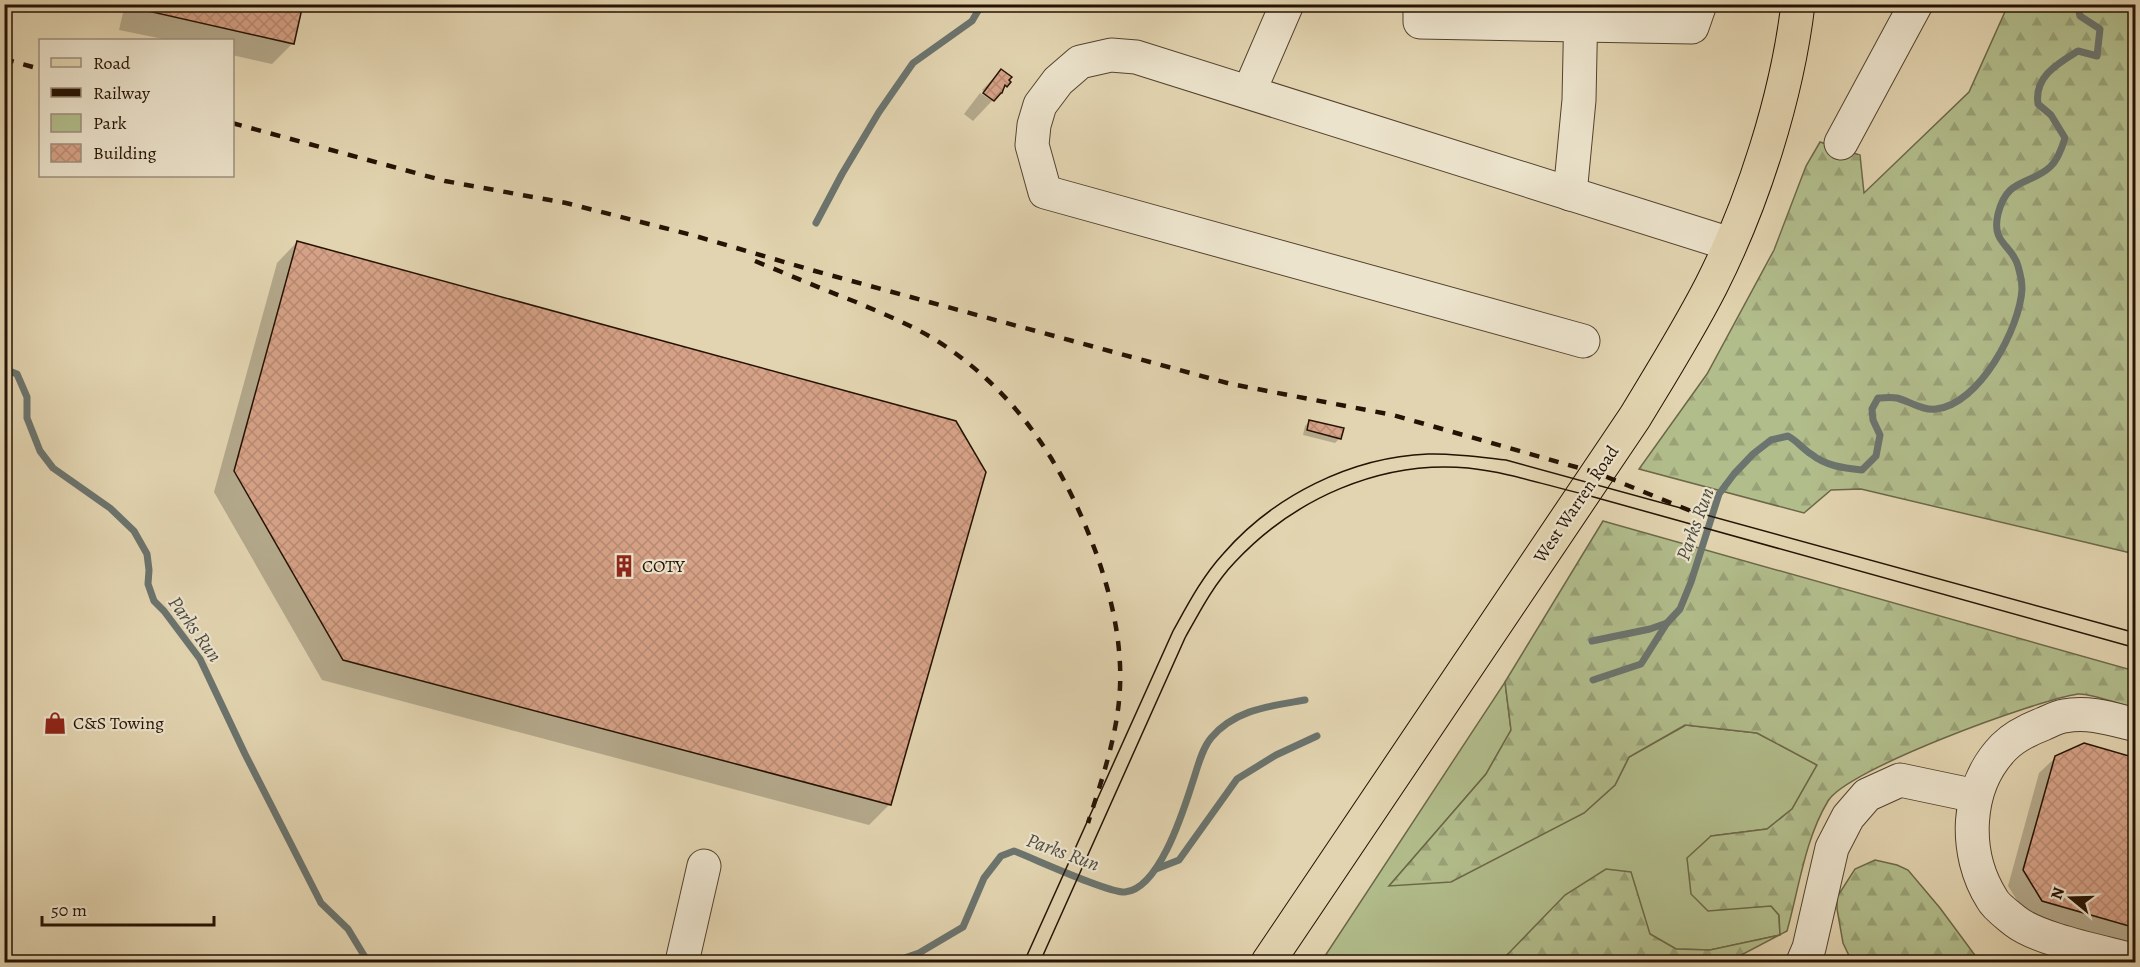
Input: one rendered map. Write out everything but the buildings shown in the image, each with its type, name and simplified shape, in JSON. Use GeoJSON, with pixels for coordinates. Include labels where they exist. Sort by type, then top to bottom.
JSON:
{"type":"FeatureCollection","features":[{"type":"Feature","properties":{"kind":"main road","name":"West Warren Road"},"geometry":{"type":"LineString","coordinates":[[1274,960],[1635,417],[1687,331],[1730,244],[1755,179],[1783,85],[1798,4]]}},
{"type":"Feature","properties":{"kind":"lane"},"geometry":{"type":"LineString","coordinates":[[1249,92],[1287,4]]}},
{"type":"Feature","properties":{"kind":"lane"},"geometry":{"type":"LineString","coordinates":[[1420,4],[1420,22],[1581,15],[1692,27],[1700,4]]}},
{"type":"Feature","properties":{"kind":"lane"},"geometry":{"type":"LineString","coordinates":[[1841,142],[1916,4]]}},
{"type":"Feature","properties":{"kind":"lane"},"geometry":{"type":"LineString","coordinates":[[1570,194],[1579,100],[1581,15]]}},
{"type":"Feature","properties":{"kind":"lane"},"geometry":{"type":"LineString","coordinates":[[1583,341],[1045,192],[1032,145],[1034,125],[1040,105],[1058,81],[1080,62],[1111,55],[1136,57],[1730,244]]}},
{"type":"Feature","properties":{"kind":"lane"},"geometry":{"type":"LineString","coordinates":[[2136,725],[2094,714],[2063,716],[2029,730],[2005,746],[1987,768],[1976,796],[1971,832],[1977,866],[1992,901],[2017,922],[2045,936],[2136,961]]}},
{"type":"Feature","properties":{"kind":"lane"},"geometry":{"type":"LineString","coordinates":[[1803,963],[1809,948],[1832,848],[1848,817],[1867,795],[1900,780],[1976,796]]}},
{"type":"Feature","properties":{"kind":"lane"},"geometry":{"type":"LineString","coordinates":[[682,963],[704,866]]}},
{"type":"Feature","properties":{"kind":"green space"},"geometry":{"type":"Polygon","coordinates":[[[2008,5],[2135,5],[2135,554],[1861,489],[1831,490],[1804,513],[1639,469],[1707,374],[1774,250],[1806,166],[1820,142],[1860,155],[1864,193],[1969,92],[2008,5]]]}},
{"type":"Feature","properties":{"kind":"green space"},"geometry":{"type":"Polygon","coordinates":[[[1603,521],[2135,671],[2135,708],[2083,694],[2056,699],[1945,738],[1869,772],[1843,787],[1828,801],[1820,816],[1803,864],[1787,931],[1780,935],[1779,915],[1771,906],[1708,911],[1691,894],[1687,858],[1711,836],[1767,829],[1792,809],[1817,765],[1757,733],[1685,725],[1629,757],[1615,785],[1584,813],[1451,882],[1389,886],[1486,774],[1511,730],[1505,682],[1603,521]]]}},
{"type":"Feature","properties":{"kind":"green space"},"geometry":{"type":"Polygon","coordinates":[[[1505,682],[1511,730],[1486,774],[1390,885],[1519,846],[1584,813],[1615,785],[1629,757],[1686,725],[1757,733],[1817,765],[1792,809],[1767,829],[1711,836],[1745,907],[1771,906],[1779,915],[1780,935],[1710,950],[1676,949],[1650,934],[1508,954],[1497,962],[1321,962],[1505,682]]]}},
{"type":"Feature","properties":{"kind":"green space"},"geometry":{"type":"Polygon","coordinates":[[[1875,860],[1908,870],[1980,962],[1852,962],[1843,943],[1837,897],[1855,869],[1875,860]]]}},
{"type":"Feature","properties":{"kind":"green space"},"geometry":{"type":"Polygon","coordinates":[[[1606,869],[1631,872],[1650,934],[1676,949],[1710,950],[1779,935],[1728,962],[1497,962],[1508,954],[1565,895],[1606,869]]]}},
{"type":"Feature","properties":{"kind":"waterway"},"geometry":{"type":"LineString","coordinates":[[816,223],[879,112],[913,63],[972,21],[982,4]]}},
{"type":"Feature","properties":{"kind":"waterway","name":"Parks Run"},"geometry":{"type":"LineString","coordinates":[[1592,641],[1650,629],[1667,623],[1680,609],[1719,494],[1753,454],[1771,440],[1788,436],[1808,452],[1829,464],[1862,470],[1876,456],[1880,435],[1873,420],[1872,409],[1878,398],[1897,398],[1921,407],[1936,409],[1952,404],[1982,380],[2014,324],[2022,289],[2015,259],[1997,232],[1998,214],[2002,202],[2013,188],[2042,173],[2053,164],[2065,138],[2051,115],[2038,104],[2040,86],[2055,66],[2078,51],[2097,56],[2100,29],[2080,16],[2077,4]]}},
{"type":"Feature","properties":{"kind":"waterway","name":"Parks Run"},"geometry":{"type":"LineString","coordinates":[[4,369],[17,374],[27,397],[27,418],[40,451],[53,468],[110,508],[134,531],[147,554],[148,584],[154,601],[200,659],[245,754],[321,903],[348,929],[368,962]]}},
{"type":"Feature","properties":{"kind":"waterway","name":"Parks Run"},"geometry":{"type":"LineString","coordinates":[[1593,680],[1641,664],[1667,623]]}},
{"type":"Feature","properties":{"kind":"waterway","name":"Parks Run"},"geometry":{"type":"LineString","coordinates":[[893,962],[919,953],[963,927],[984,878],[1001,856],[1014,851],[1116,891],[1125,892],[1137,888],[1149,878],[1168,847],[1183,812],[1202,754],[1211,738],[1231,721],[1254,710],[1305,700]]}},
{"type":"Feature","properties":{"kind":"waterway","name":"Parks Run"},"geometry":{"type":"LineString","coordinates":[[1156,869],[1179,860],[1237,779],[1276,755],[1317,736]]}},
{"type":"Feature","properties":{"kind":"tram line"},"geometry":{"type":"LineString","coordinates":[[1024,962],[1173,631],[1208,572],[1243,533],[1265,514],[1315,483],[1371,463],[1428,454],[1506,460],[2136,633]]}},
{"type":"Feature","properties":{"kind":"tram line"},"geometry":{"type":"LineString","coordinates":[[1040,962],[1185,638],[1214,589],[1235,562],[1284,520],[1311,502],[1341,488],[1371,478],[1403,470],[1435,467],[1468,468],[1512,476],[2136,648]]}},
{"type":"Feature","properties":{"kind":"railway"},"geometry":{"type":"LineString","coordinates":[[4,59],[39,69]]}},
{"type":"Feature","properties":{"kind":"railway"},"geometry":{"type":"LineString","coordinates":[[234,124],[445,181],[566,203],[692,235],[815,271],[1231,384],[1393,415],[1597,473],[1691,511]]}},
{"type":"Feature","properties":{"kind":"railway"},"geometry":{"type":"LineString","coordinates":[[755,261],[890,317],[945,346],[996,388],[1017,411],[1054,462],[1083,519],[1101,567],[1114,618],[1119,652],[1120,687],[1116,722],[1088,823]]}},
{"type":"Feature","properties":{"kind":"place","name":"COTY"},"geometry":{"type":"Point","coordinates":[624,566]}},
{"type":"Feature","properties":{"kind":"place","name":"C&S Towing"},"geometry":{"type":"Point","coordinates":[55,723]}}]}
